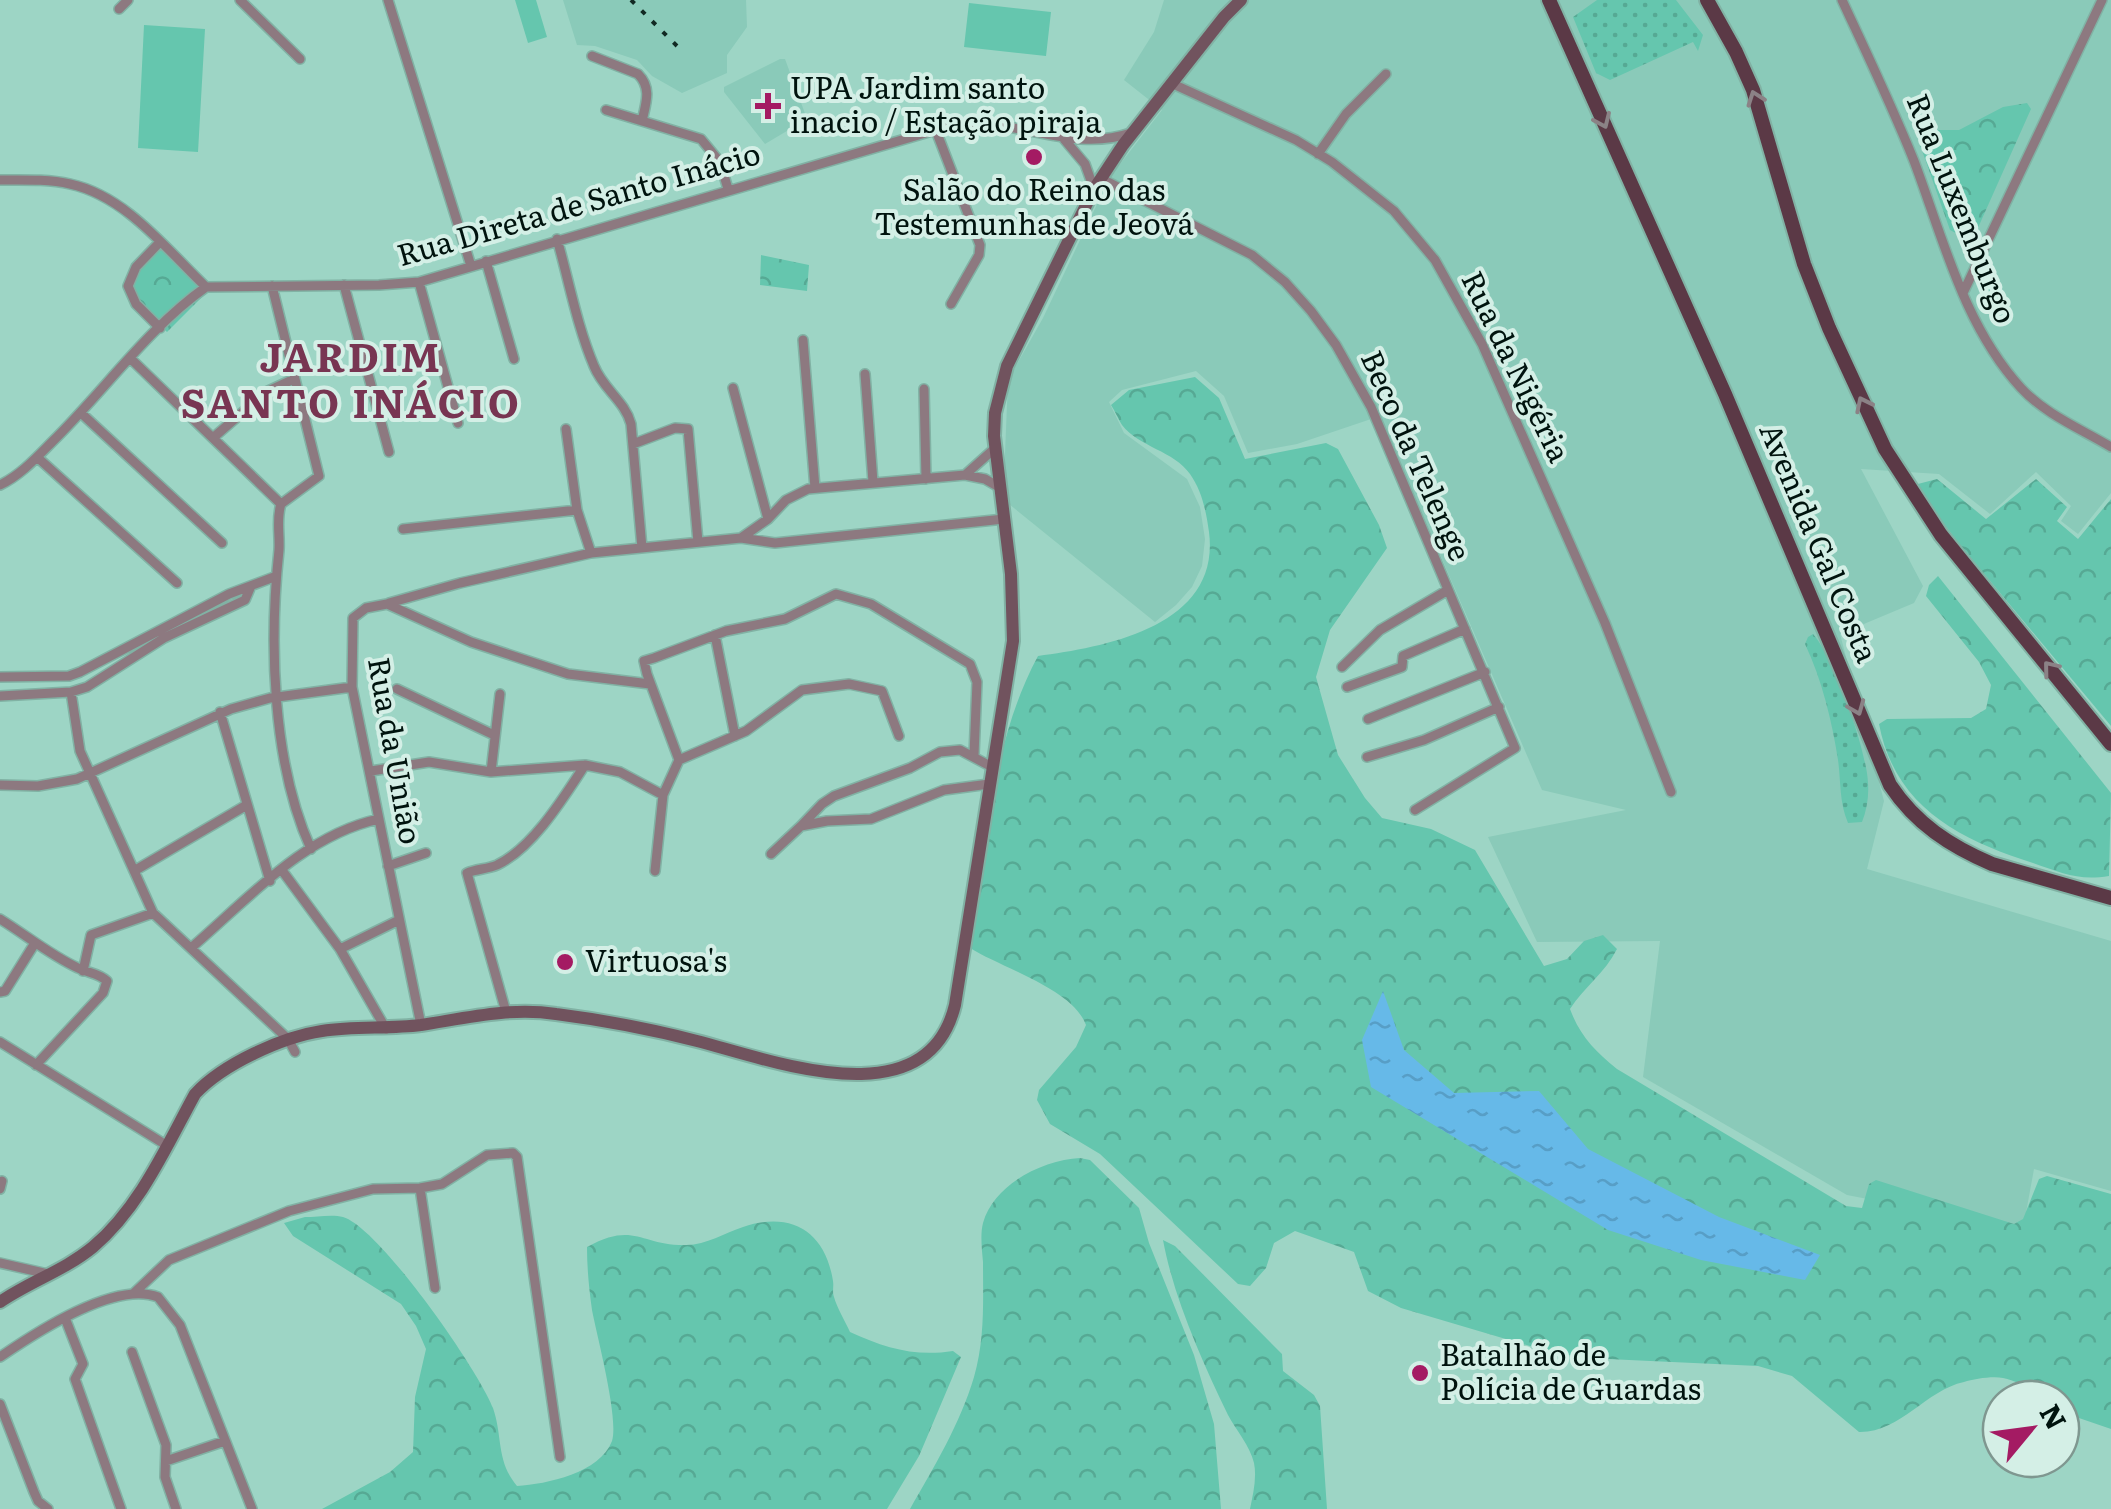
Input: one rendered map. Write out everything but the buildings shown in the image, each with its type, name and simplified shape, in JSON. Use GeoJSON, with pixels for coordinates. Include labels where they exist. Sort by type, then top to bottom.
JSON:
{"type":"FeatureCollection","features":[{"type":"Feature","properties":{"kind":"main road"},"geometry":{"type":"LineString","coordinates":[[0,1302],[90,1249],[123,1217],[195,1094],[207,1081],[224,1069],[292,1046],[322,1031],[386,1029],[506,1012],[556,1014],[645,1030],[806,1070],[875,1072],[919,1061],[941,1041],[951,1020],[1013,641],[1013,606],[994,449],[994,413],[1006,366],[1097,183],[1133,132],[1241,0]]}},
{"type":"Feature","properties":{"kind":"main road","name":"Avenida Gal Costa"},"geometry":{"type":"LineString","coordinates":[[1548,0],[1780,522],[1890,785],[1922,824],[1973,856],[2111,898]]}},
{"type":"Feature","properties":{"kind":"main road","name":"Avenida Gal Costa"},"geometry":{"type":"LineString","coordinates":[[1556,0],[1583,60],[1590,90]]}},
{"type":"Feature","properties":{"kind":"main road"},"geometry":{"type":"LineString","coordinates":[[1707,1],[1753,90],[1804,264],[1835,342],[1886,449],[1941,535],[2111,744]]}},
{"type":"Feature","properties":{"kind":"street"},"geometry":{"type":"LineString","coordinates":[[119,9],[128,0]]}},
{"type":"Feature","properties":{"kind":"street"},"geometry":{"type":"LineString","coordinates":[[240,0],[300,59]]}},
{"type":"Feature","properties":{"kind":"street"},"geometry":{"type":"LineString","coordinates":[[388,0],[470,266]]}},
{"type":"Feature","properties":{"kind":"street","name":"Rua Luxemburgo"},"geometry":{"type":"LineString","coordinates":[[1842,0],[1892,104],[1963,292],[1994,352],[2036,402],[2111,447]]}},
{"type":"Feature","properties":{"kind":"street"},"geometry":{"type":"LineString","coordinates":[[1963,292],[2102,0]]}},
{"type":"Feature","properties":{"kind":"street"},"geometry":{"type":"LineString","coordinates":[[592,56],[643,79],[648,91],[642,121]]}},
{"type":"Feature","properties":{"kind":"street"},"geometry":{"type":"LineString","coordinates":[[1318,154],[1346,114],[1386,74]]}},
{"type":"Feature","properties":{"kind":"street","name":"Rua da Nigéria"},"geometry":{"type":"LineString","coordinates":[[1174,84],[1318,154],[1394,211],[1435,260],[1482,344],[1597,606],[1671,792]]}},
{"type":"Feature","properties":{"kind":"street"},"geometry":{"type":"LineString","coordinates":[[606,110],[701,140],[720,162],[728,189]]}},
{"type":"Feature","properties":{"kind":"street","name":"Rua Direta de Santo Inácio"},"geometry":{"type":"LineString","coordinates":[[206,287],[419,282],[935,128],[994,122],[1064,138],[1098,139],[1133,132]]}},
{"type":"Feature","properties":{"kind":"street"},"geometry":{"type":"LineString","coordinates":[[935,128],[980,245],[979,255],[951,304]]}},
{"type":"Feature","properties":{"kind":"street"},"geometry":{"type":"LineString","coordinates":[[1064,138],[1097,183]]}},
{"type":"Feature","properties":{"kind":"street"},"geometry":{"type":"LineString","coordinates":[[0,180],[48,181],[88,189],[118,206],[206,287],[160,328],[37,457],[11,480],[0,484]]}},
{"type":"Feature","properties":{"kind":"street","name":"Beco da Telenge"},"geometry":{"type":"LineString","coordinates":[[1097,183],[1252,254],[1312,311],[1371,407],[1515,748],[1415,810]]}},
{"type":"Feature","properties":{"kind":"street"},"geometry":{"type":"LineString","coordinates":[[557,239],[591,359],[602,384],[628,415],[642,548]]}},
{"type":"Feature","properties":{"kind":"street"},"geometry":{"type":"LineString","coordinates":[[158,242],[136,266],[128,286],[136,304],[160,328]]}},
{"type":"Feature","properties":{"kind":"street"},"geometry":{"type":"LineString","coordinates":[[486,262],[514,358]]}},
{"type":"Feature","properties":{"kind":"street"},"geometry":{"type":"LineString","coordinates":[[419,282],[458,423]]}},
{"type":"Feature","properties":{"kind":"street"},"geometry":{"type":"LineString","coordinates":[[344,285],[389,452]]}},
{"type":"Feature","properties":{"kind":"street"},"geometry":{"type":"LineString","coordinates":[[272,286],[317,464],[318,480],[296,490],[281,504],[274,578],[278,697],[287,775],[296,817],[310,850]]}},
{"type":"Feature","properties":{"kind":"street"},"geometry":{"type":"LineString","coordinates":[[803,340],[815,488]]}},
{"type":"Feature","properties":{"kind":"street"},"geometry":{"type":"LineString","coordinates":[[131,360],[281,504]]}},
{"type":"Feature","properties":{"kind":"street"},"geometry":{"type":"LineString","coordinates":[[865,374],[874,482]]}},
{"type":"Feature","properties":{"kind":"street"},"geometry":{"type":"LineString","coordinates":[[214,438],[266,392],[294,379]]}},
{"type":"Feature","properties":{"kind":"street"},"geometry":{"type":"LineString","coordinates":[[733,388],[768,520]]}},
{"type":"Feature","properties":{"kind":"street"},"geometry":{"type":"LineString","coordinates":[[924,389],[926,479]]}},
{"type":"Feature","properties":{"kind":"street"},"geometry":{"type":"LineString","coordinates":[[81,413],[222,543]]}},
{"type":"Feature","properties":{"kind":"street"},"geometry":{"type":"LineString","coordinates":[[633,444],[681,427],[689,434],[698,542]]}},
{"type":"Feature","properties":{"kind":"street"},"geometry":{"type":"LineString","coordinates":[[566,429],[577,510],[592,554]]}},
{"type":"Feature","properties":{"kind":"street"},"geometry":{"type":"LineString","coordinates":[[965,475],[994,449]]}},
{"type":"Feature","properties":{"kind":"street"},"geometry":{"type":"LineString","coordinates":[[37,457],[177,584]]}},
{"type":"Feature","properties":{"kind":"street"},"geometry":{"type":"LineString","coordinates":[[741,538],[796,494],[815,488],[965,475],[985,479],[1000,488]]}},
{"type":"Feature","properties":{"kind":"street"},"geometry":{"type":"LineString","coordinates":[[402,529],[577,510]]}},
{"type":"Feature","properties":{"kind":"street"},"geometry":{"type":"LineString","coordinates":[[387,604],[460,583],[592,554],[741,538],[774,543],[1004,520]]}},
{"type":"Feature","properties":{"kind":"street"},"geometry":{"type":"LineString","coordinates":[[0,677],[56,677],[80,672],[146,635],[274,578]]}},
{"type":"Feature","properties":{"kind":"street"},"geometry":{"type":"LineString","coordinates":[[0,696],[71,692],[102,678],[164,638],[241,602],[249,596],[251,586]]}},
{"type":"Feature","properties":{"kind":"street"},"geometry":{"type":"LineString","coordinates":[[1342,666],[1380,630],[1448,590]]}},
{"type":"Feature","properties":{"kind":"street"},"geometry":{"type":"LineString","coordinates":[[679,760],[644,661],[716,635],[785,619],[836,594],[871,604],[970,664],[978,682],[974,755]]}},
{"type":"Feature","properties":{"kind":"street","name":"Rua da União"},"geometry":{"type":"LineString","coordinates":[[421,1025],[352,687],[353,618],[366,608],[387,604],[470,642],[568,674],[650,684]]}},
{"type":"Feature","properties":{"kind":"street"},"geometry":{"type":"LineString","coordinates":[[1348,687],[1402,667],[1403,656],[1465,629]]}},
{"type":"Feature","properties":{"kind":"street"},"geometry":{"type":"LineString","coordinates":[[716,635],[735,736]]}},
{"type":"Feature","properties":{"kind":"street"},"geometry":{"type":"LineString","coordinates":[[1368,719],[1484,672]]}},
{"type":"Feature","properties":{"kind":"street"},"geometry":{"type":"LineString","coordinates":[[656,871],[663,795],[679,760],[768,718],[796,693],[837,684],[882,691],[900,736]]}},
{"type":"Feature","properties":{"kind":"street"},"geometry":{"type":"LineString","coordinates":[[0,784],[50,785],[89,774],[220,712],[278,697],[352,687]]}},
{"type":"Feature","properties":{"kind":"street"},"geometry":{"type":"LineString","coordinates":[[397,689],[494,735]]}},
{"type":"Feature","properties":{"kind":"street"},"geometry":{"type":"LineString","coordinates":[[71,692],[80,751],[154,913],[292,1046]]}},
{"type":"Feature","properties":{"kind":"street"},"geometry":{"type":"LineString","coordinates":[[490,772],[500,694]]}},
{"type":"Feature","properties":{"kind":"street"},"geometry":{"type":"LineString","coordinates":[[1367,757],[1424,740],[1499,707]]}},
{"type":"Feature","properties":{"kind":"street"},"geometry":{"type":"LineString","coordinates":[[220,712],[270,881]]}},
{"type":"Feature","properties":{"kind":"street"},"geometry":{"type":"LineString","coordinates":[[771,854],[822,804],[940,752],[960,750],[992,767]]}},
{"type":"Feature","properties":{"kind":"street"},"geometry":{"type":"LineString","coordinates":[[371,771],[428,762],[490,772],[585,765],[620,772],[663,795]]}},
{"type":"Feature","properties":{"kind":"street"},"geometry":{"type":"LineString","coordinates":[[506,1012],[467,874],[506,860],[558,805],[585,765]]}},
{"type":"Feature","properties":{"kind":"street"},"geometry":{"type":"LineString","coordinates":[[802,826],[872,819],[944,790],[989,784]]}},
{"type":"Feature","properties":{"kind":"street"},"geometry":{"type":"LineString","coordinates":[[134,871],[245,806]]}},
{"type":"Feature","properties":{"kind":"street"},"geometry":{"type":"LineString","coordinates":[[191,948],[281,870],[341,830],[378,819]]}},
{"type":"Feature","properties":{"kind":"street"},"geometry":{"type":"LineString","coordinates":[[388,866],[426,853]]}},
{"type":"Feature","properties":{"kind":"street"},"geometry":{"type":"LineString","coordinates":[[281,870],[340,949],[386,1029]]}},
{"type":"Feature","properties":{"kind":"street"},"geometry":{"type":"LineString","coordinates":[[84,970],[91,936],[154,913]]}},
{"type":"Feature","properties":{"kind":"street"},"geometry":{"type":"LineString","coordinates":[[0,919],[107,982],[103,993],[36,1065]]}},
{"type":"Feature","properties":{"kind":"street"},"geometry":{"type":"LineString","coordinates":[[340,949],[397,921]]}},
{"type":"Feature","properties":{"kind":"street"},"geometry":{"type":"LineString","coordinates":[[0,992],[35,942]]}},
{"type":"Feature","properties":{"kind":"street"},"geometry":{"type":"LineString","coordinates":[[0,1042],[166,1145]]}},
{"type":"Feature","properties":{"kind":"street"},"geometry":{"type":"LineString","coordinates":[[0,1357],[65,1318],[134,1293],[169,1260],[290,1211],[373,1189],[442,1184],[488,1155],[507,1151],[517,1158],[560,1457]]}},
{"type":"Feature","properties":{"kind":"street"},"geometry":{"type":"LineString","coordinates":[[420,1188],[435,1288]]}},
{"type":"Feature","properties":{"kind":"street"},"geometry":{"type":"LineString","coordinates":[[0,1263],[48,1274]]}},
{"type":"Feature","properties":{"kind":"street"},"geometry":{"type":"LineString","coordinates":[[134,1293],[158,1297],[180,1325],[252,1509]]}},
{"type":"Feature","properties":{"kind":"street"},"geometry":{"type":"LineString","coordinates":[[65,1318],[82,1364],[76,1379],[121,1509]]}},
{"type":"Feature","properties":{"kind":"street"},"geometry":{"type":"LineString","coordinates":[[132,1352],[166,1445],[165,1477],[176,1509]]}},
{"type":"Feature","properties":{"kind":"street"},"geometry":{"type":"LineString","coordinates":[[0,1404],[38,1501],[48,1509]]}},
{"type":"Feature","properties":{"kind":"street"},"geometry":{"type":"LineString","coordinates":[[166,1462],[225,1441]]}},
{"type":"Feature","properties":{"kind":"shaded area"},"geometry":{"type":"Polygon","coordinates":[[[563,0],[746,0],[747,27],[727,55],[727,73],[682,93],[652,76],[637,60],[595,46],[577,45],[563,0]]]}},
{"type":"Feature","properties":{"kind":"shaded area"},"geometry":{"type":"Polygon","coordinates":[[[1164,0],[2111,0],[2111,493],[2078,534],[2061,521],[2071,506],[2036,472],[1990,514],[1939,474],[1861,469],[1923,586],[1914,603],[1840,634],[1884,801],[1867,869],[2111,941],[2111,1191],[2034,1169],[2023,1229],[1847,1195],[1643,1077],[1660,941],[1537,942],[1488,837],[1626,810],[1542,790],[1380,416],[1297,444],[1248,453],[1224,396],[1196,371],[1122,390],[1109,402],[1124,433],[1187,479],[1200,507],[1205,539],[1202,566],[1192,587],[1155,622],[1009,504],[1004,479],[1008,380],[1043,318],[1110,177],[1162,110],[1124,80],[1154,32],[1164,0]]]}},
{"type":"Feature","properties":{"kind":"shaded area","name":"UPA Jardim santo inacio / Estação piraja"},"geometry":{"type":"Polygon","coordinates":[[[785,59],[807,119],[765,144],[724,87],[785,59]]]}},
{"type":"Feature","properties":{"kind":"green space"},"geometry":{"type":"Polygon","coordinates":[[[515,0],[536,0],[547,37],[528,43],[515,0]]]}},
{"type":"Feature","properties":{"kind":"green space"},"geometry":{"type":"Polygon","coordinates":[[[1597,0],[1676,0],[1703,35],[1698,51],[1693,42],[1610,80],[1596,73],[1573,17],[1597,0]]]}},
{"type":"Feature","properties":{"kind":"green space"},"geometry":{"type":"Polygon","coordinates":[[[969,3],[1051,12],[1046,56],[964,47],[969,3]]]}},
{"type":"Feature","properties":{"kind":"green space"},"geometry":{"type":"Polygon","coordinates":[[[144,25],[205,29],[198,152],[138,148],[144,25]]]}},
{"type":"Feature","properties":{"kind":"green space"},"geometry":{"type":"Polygon","coordinates":[[[2027,103],[2031,109],[1977,230],[1963,237],[1950,230],[1918,130],[1959,130],[2003,107],[2027,103]]]}},
{"type":"Feature","properties":{"kind":"green space"},"geometry":{"type":"Polygon","coordinates":[[[161,244],[207,292],[167,332],[143,307],[133,289],[139,270],[161,244]]]}},
{"type":"Feature","properties":{"kind":"green space"},"geometry":{"type":"Polygon","coordinates":[[[761,255],[809,265],[807,291],[760,285],[761,255]]]}},
{"type":"Feature","properties":{"kind":"green space"},"geometry":{"type":"Polygon","coordinates":[[[1195,377],[1219,398],[1245,459],[1326,443],[1338,449],[1379,525],[1387,548],[1330,630],[1316,677],[1338,755],[1382,818],[1431,829],[1475,850],[1544,966],[1567,959],[1584,941],[1603,935],[1617,949],[1570,1009],[1583,1035],[1617,1069],[1846,1206],[1862,1208],[1869,1184],[1876,1180],[2014,1224],[2023,1219],[2039,1179],[2047,1176],[2111,1194],[2111,1429],[2081,1419],[2081,1379],[1994,1377],[1950,1386],[1887,1426],[1859,1432],[1792,1376],[1758,1366],[1586,1358],[1550,1352],[1401,1308],[1368,1291],[1354,1252],[1295,1231],[1274,1243],[1266,1268],[1250,1286],[1238,1284],[1100,1154],[1050,1124],[1037,1100],[1039,1090],[1076,1047],[1086,1025],[1079,1012],[1052,990],[970,948],[1000,761],[1022,690],[1038,656],[1096,646],[1154,626],[1178,610],[1197,590],[1208,564],[1209,532],[1198,487],[1183,466],[1122,425],[1111,405],[1129,390],[1195,377]]]}},
{"type":"Feature","properties":{"kind":"green space"},"geometry":{"type":"Polygon","coordinates":[[[1937,479],[1986,519],[2036,479],[2067,507],[2057,521],[2078,539],[2111,499],[2111,726],[1914,485],[1937,479]]]}},
{"type":"Feature","properties":{"kind":"green space"},"geometry":{"type":"Polygon","coordinates":[[[1938,576],[2111,793],[2109,876],[2070,875],[1981,843],[1935,816],[1900,778],[1887,753],[1879,724],[1887,719],[1971,718],[1986,709],[1991,685],[1979,662],[1926,596],[1929,585],[1938,576]]]}},
{"type":"Feature","properties":{"kind":"green space"},"geometry":{"type":"Polygon","coordinates":[[[1813,634],[1839,683],[1862,749],[1868,788],[1862,822],[1848,823],[1845,815],[1829,716],[1805,644],[1813,634]]]}},
{"type":"Feature","properties":{"kind":"green space"},"geometry":{"type":"Polygon","coordinates":[[[1080,1158],[1090,1160],[1139,1208],[1194,1355],[1214,1424],[1221,1509],[910,1509],[954,1428],[974,1377],[983,1320],[982,1232],[989,1209],[1009,1186],[1036,1169],[1080,1158]]]}},
{"type":"Feature","properties":{"kind":"green space"},"geometry":{"type":"Polygon","coordinates":[[[305,1217],[343,1217],[359,1227],[427,1303],[469,1364],[493,1408],[506,1467],[517,1486],[543,1483],[585,1469],[606,1452],[612,1441],[610,1397],[592,1310],[587,1263],[587,1247],[603,1239],[627,1235],[692,1245],[760,1223],[790,1224],[803,1229],[822,1249],[829,1263],[835,1301],[850,1332],[900,1350],[953,1351],[961,1357],[919,1456],[887,1509],[322,1509],[390,1472],[413,1452],[415,1397],[426,1349],[401,1304],[293,1236],[284,1223],[305,1217]]]}},
{"type":"Feature","properties":{"kind":"green space"},"geometry":{"type":"Polygon","coordinates":[[[1163,1240],[1175,1246],[1282,1354],[1283,1371],[1314,1395],[1320,1406],[1327,1509],[1250,1509],[1255,1480],[1252,1457],[1199,1351],[1174,1285],[1163,1240]]]}},
{"type":"Feature","properties":{"kind":"water"},"geometry":{"type":"Polygon","coordinates":[[[1383,991],[1404,1050],[1454,1093],[1539,1091],[1588,1149],[1719,1217],[1820,1255],[1805,1280],[1701,1260],[1608,1230],[1371,1087],[1362,1040],[1383,991]]]}},
{"type":"Feature","properties":{"kind":"railway"},"geometry":{"type":"LineString","coordinates":[[631,0],[682,51]]}},
{"type":"Feature","properties":{"kind":"place","name":"UPA Jardim santo inacio / Estação piraja"},"geometry":{"type":"Point","coordinates":[768,106]}},
{"type":"Feature","properties":{"kind":"place","name":"Salão do Reino das Testemunhas de Jeová"},"geometry":{"type":"Point","coordinates":[1034,157]}},
{"type":"Feature","properties":{"kind":"place","name":"Virtuosa's"},"geometry":{"type":"Point","coordinates":[565,962]}},
{"type":"Feature","properties":{"kind":"place","name":"Batalhão de Polícia de Guardas"},"geometry":{"type":"Point","coordinates":[1420,1373]}},
{"type":"Feature","properties":{"kind":"district","name":"JARDIM SANTO INÁCIO"},"geometry":{"type":"Point","coordinates":[351,381]}}]}
